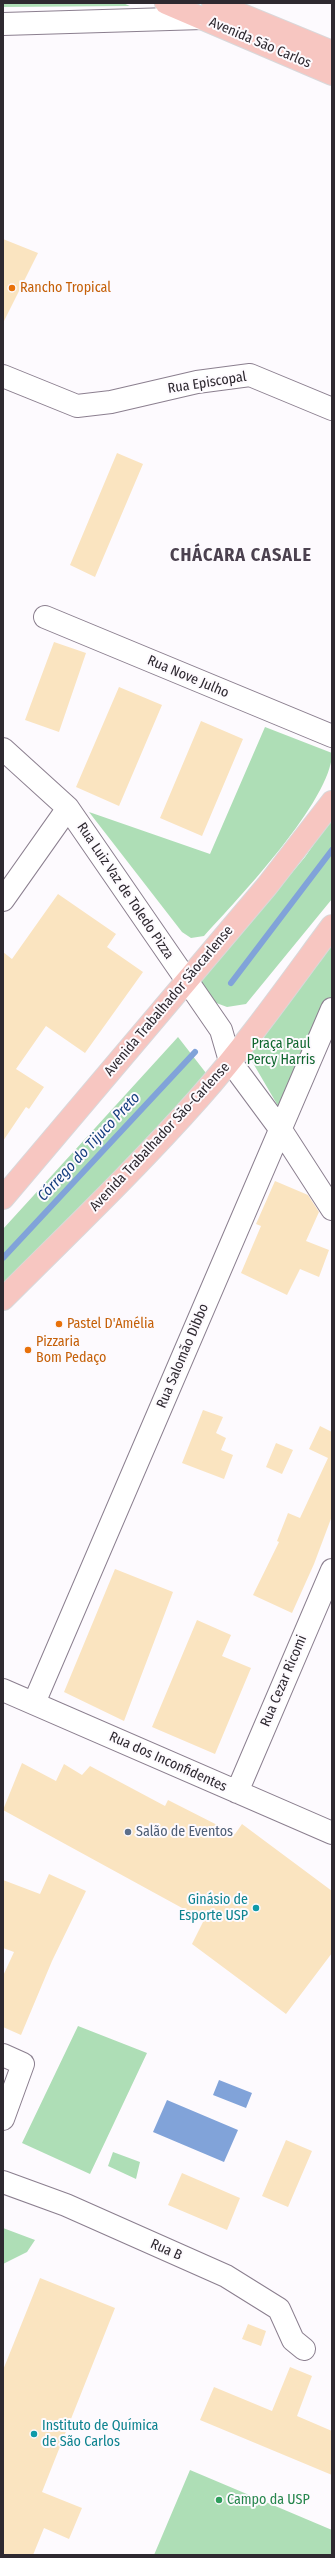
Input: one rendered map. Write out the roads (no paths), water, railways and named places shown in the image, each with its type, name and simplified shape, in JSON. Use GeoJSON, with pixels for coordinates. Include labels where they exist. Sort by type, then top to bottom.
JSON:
{"type":"FeatureCollection","features":[{"type":"Feature","properties":{"kind":"main road","name":"Avenida São Carlos"},"geometry":{"type":"LineString","coordinates":[[166,3],[208,10],[332,52]]}},
{"type":"Feature","properties":{"kind":"main road","name":"Avenida São Carlos"},"geometry":{"type":"LineString","coordinates":[[208,10],[332,74]]}},
{"type":"Feature","properties":{"kind":"main road","name":"Avenida Trabalhador Sãocarlense"},"geometry":{"type":"LineString","coordinates":[[3,1198],[267,886],[332,802]]}},
{"type":"Feature","properties":{"kind":"main road","name":"Avenida Trabalhador São-Carlense"},"geometry":{"type":"LineString","coordinates":[[3,1299],[162,1138],[230,1061],[332,926]]}},
{"type":"Feature","properties":{"kind":"street"},"geometry":{"type":"LineString","coordinates":[[3,24],[208,10]]}},
{"type":"Feature","properties":{"kind":"street","name":"Rua Episcopal"},"geometry":{"type":"LineString","coordinates":[[3,376],[77,406],[112,402],[197,382],[250,375],[332,409]]}},
{"type":"Feature","properties":{"kind":"street","name":"Rua Nove Julho"},"geometry":{"type":"LineString","coordinates":[[45,617],[332,736]]}},
{"type":"Feature","properties":{"kind":"street","name":"Rua Luiz Vaz de Toledo Pizza"},"geometry":{"type":"LineString","coordinates":[[3,749],[68,808],[186,982],[221,1030],[230,1061],[281,1130],[332,1209]]}},
{"type":"Feature","properties":{"kind":"street"},"geometry":{"type":"LineString","coordinates":[[3,900],[68,808]]}},
{"type":"Feature","properties":{"kind":"street","name":"Rua Salomão Dibbo"},"geometry":{"type":"LineString","coordinates":[[34,1703],[332,1009]]}},
{"type":"Feature","properties":{"kind":"street","name":"Rua Cezar Ricomi"},"geometry":{"type":"LineString","coordinates":[[237,1792],[332,1570]]}},
{"type":"Feature","properties":{"kind":"street","name":"Rua dos Inconfidentes"},"geometry":{"type":"LineString","coordinates":[[3,1690],[332,1833]]}},
{"type":"Feature","properties":{"kind":"street"},"geometry":{"type":"LineString","coordinates":[[3,2054],[23,2064],[3,2119]]}},
{"type":"Feature","properties":{"kind":"street","name":"Rua B"},"geometry":{"type":"LineString","coordinates":[[3,2182],[66,2205],[226,2276],[279,2309],[293,2340],[304,2349]]}},
{"type":"Feature","properties":{"kind":"water"},"geometry":{"type":"Polygon","coordinates":[[[219,2080],[252,2093],[246,2108],[213,2095],[219,2080]]]}},
{"type":"Feature","properties":{"kind":"water"},"geometry":{"type":"Polygon","coordinates":[[[167,2100],[238,2130],[224,2162],[153,2132],[167,2100]]]}},
{"type":"Feature","properties":{"kind":"waterway","name":"Córrego do Tijuco Preto"},"geometry":{"type":"LineString","coordinates":[[231,983],[332,850]]}},
{"type":"Feature","properties":{"kind":"waterway","name":"Córrego do Tijuco Preto"},"geometry":{"type":"LineString","coordinates":[[3,1258],[195,1052]]}},
{"type":"Feature","properties":{"kind":"place","name":"Rancho Tropical"},"geometry":{"type":"Point","coordinates":[12,288]}},
{"type":"Feature","properties":{"kind":"place","name":"Pastel D'Amélia"},"geometry":{"type":"Point","coordinates":[59,1324]}},
{"type":"Feature","properties":{"kind":"place","name":"Pizzaria Bom Pedaço"},"geometry":{"type":"Point","coordinates":[28,1350]}},
{"type":"Feature","properties":{"kind":"place","name":"Salão de Eventos"},"geometry":{"type":"Point","coordinates":[128,1832]}},
{"type":"Feature","properties":{"kind":"place","name":"Ginásio de Esporte USP"},"geometry":{"type":"Point","coordinates":[256,1908]}},
{"type":"Feature","properties":{"kind":"place","name":"Instituto de Química de São Carlos"},"geometry":{"type":"Point","coordinates":[34,2434]}},
{"type":"Feature","properties":{"kind":"place","name":"Campo da USP"},"geometry":{"type":"Point","coordinates":[219,2500]}},
{"type":"Feature","properties":{"kind":"district","name":"CHÁCARA CASALE"},"geometry":{"type":"Point","coordinates":[241,556]}},
{"type":"Feature","properties":{"kind":"park label","name":"Praça Paul Percy Harris"},"geometry":{"type":"Point","coordinates":[281,1052]}}]}
